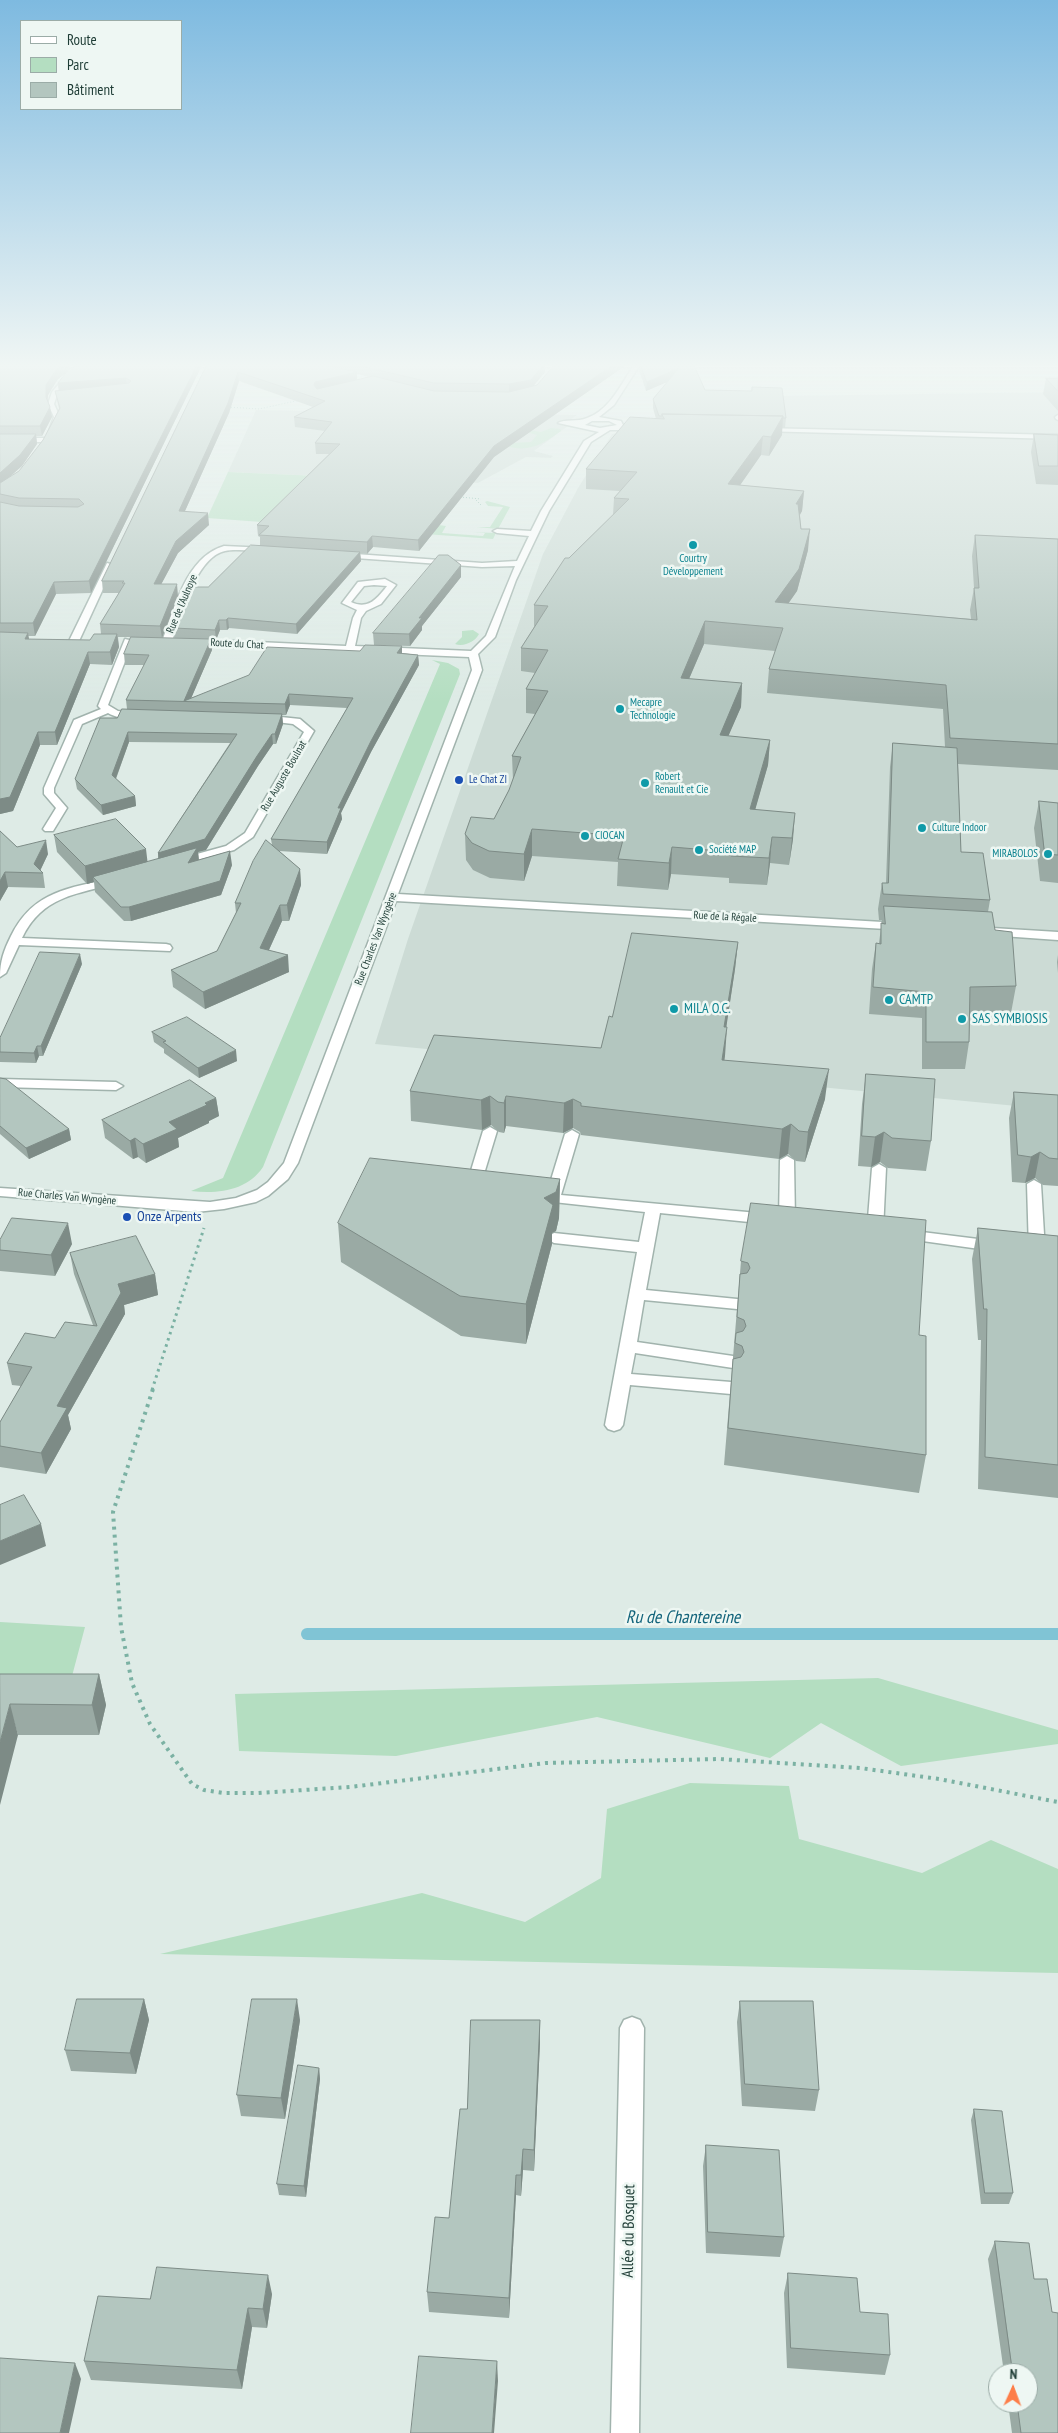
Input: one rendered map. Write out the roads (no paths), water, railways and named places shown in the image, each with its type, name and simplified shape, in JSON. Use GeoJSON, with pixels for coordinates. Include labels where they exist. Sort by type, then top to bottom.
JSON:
{"type":"FeatureCollection","features":[{"type":"Feature","properties":{"kind":"street"},"geometry":{"type":"LineString","coordinates":[[474,654],[490,637],[519,563],[533,534],[567,477]]}},
{"type":"Feature","properties":{"kind":"street"},"geometry":{"type":"LineString","coordinates":[[497,531],[533,534]]}},
{"type":"Feature","properties":{"kind":"street","name":"Rue de l'Aulnoye"},"geometry":{"type":"LineString","coordinates":[[170,642],[191,578],[220,549],[230,547],[278,550]]}},
{"type":"Feature","properties":{"kind":"street"},"geometry":{"type":"LineString","coordinates":[[74,641],[116,553]]}},
{"type":"Feature","properties":{"kind":"street"},"geometry":{"type":"LineString","coordinates":[[335,554],[394,570],[519,563]]}},
{"type":"Feature","properties":{"kind":"street"},"geometry":{"type":"LineString","coordinates":[[394,570],[392,585],[378,604],[363,608],[346,603],[362,584],[394,570]]}},
{"type":"Feature","properties":{"kind":"street"},"geometry":{"type":"LineString","coordinates":[[350,649],[357,618],[363,608]]}},
{"type":"Feature","properties":{"kind":"street"},"geometry":{"type":"LineString","coordinates":[[116,641],[133,641],[103,702],[103,706],[107,710],[123,715],[152,716]]}},
{"type":"Feature","properties":{"kind":"street","name":"Route du Chat"},"geometry":{"type":"LineString","coordinates":[[170,642],[474,654]]}},
{"type":"Feature","properties":{"kind":"street","name":"Rue Charles Van Wyngène"},"geometry":{"type":"LineString","coordinates":[[0,1192],[196,1207],[233,1205],[247,1201],[268,1190],[286,1172],[477,670],[474,654]]}},
{"type":"Feature","properties":{"kind":"street"},"geometry":{"type":"LineString","coordinates":[[48,829],[62,808],[49,794],[50,788],[78,722],[107,710]]}},
{"type":"Feature","properties":{"kind":"street","name":"Rue Auguste Boulnat"},"geometry":{"type":"LineString","coordinates":[[168,865],[230,848],[243,840],[276,790],[309,731],[302,724],[289,719],[250,718]]}},
{"type":"Feature","properties":{"kind":"street"},"geometry":{"type":"LineString","coordinates":[[0,973],[33,911],[48,900],[129,876]]}},
{"type":"Feature","properties":{"kind":"street","name":"Rue de la Régale"},"geometry":{"type":"LineString","coordinates":[[392,897],[909,927]]}},
{"type":"Feature","properties":{"kind":"street"},"geometry":{"type":"LineString","coordinates":[[979,932],[1058,936]]}},
{"type":"Feature","properties":{"kind":"street"},"geometry":{"type":"LineString","coordinates":[[17,941],[166,948]]}},
{"type":"Feature","properties":{"kind":"street"},"geometry":{"type":"LineString","coordinates":[[0,1083],[116,1086]]}},
{"type":"Feature","properties":{"kind":"street"},"geometry":{"type":"LineString","coordinates":[[473,1188],[490,1131]]}},
{"type":"Feature","properties":{"kind":"street"},"geometry":{"type":"LineString","coordinates":[[553,1198],[572,1134]]}},
{"type":"Feature","properties":{"kind":"street"},"geometry":{"type":"LineString","coordinates":[[527,1196],[794,1221],[787,1160]]}},
{"type":"Feature","properties":{"kind":"street"},"geometry":{"type":"LineString","coordinates":[[875,1231],[879,1168]]}},
{"type":"Feature","properties":{"kind":"street"},"geometry":{"type":"LineString","coordinates":[[856,1229],[1044,1252],[1034,1184]]}},
{"type":"Feature","properties":{"kind":"street"},"geometry":{"type":"LineString","coordinates":[[614,1425],[653,1208]]}},
{"type":"Feature","properties":{"kind":"street"},"geometry":{"type":"LineString","coordinates":[[554,1238],[646,1248]]}},
{"type":"Feature","properties":{"kind":"street"},"geometry":{"type":"LineString","coordinates":[[638,1294],[737,1304]]}},
{"type":"Feature","properties":{"kind":"street"},"geometry":{"type":"LineString","coordinates":[[628,1346],[733,1362]]}},
{"type":"Feature","properties":{"kind":"street"},"geometry":{"type":"LineString","coordinates":[[623,1379],[731,1388]]}},
{"type":"Feature","properties":{"kind":"street","name":"Allée du Bosquet"},"geometry":{"type":"LineString","coordinates":[[625,2433],[632,2028]]}},
{"type":"Feature","properties":{"kind":"waterway","name":"Ru de Chantereine"},"geometry":{"type":"LineString","coordinates":[[307,1634],[1058,1634]]}},
{"type":"Feature","properties":{"kind":"place","name":"Courtry Développement"},"geometry":{"type":"Point","coordinates":[693,545]}},
{"type":"Feature","properties":{"kind":"place","name":"Mecapre Technologie"},"geometry":{"type":"Point","coordinates":[620,709]}},
{"type":"Feature","properties":{"kind":"place","name":"Le Chat ZI"},"geometry":{"type":"Point","coordinates":[459,780]}},
{"type":"Feature","properties":{"kind":"place","name":"Robert Renault et Cie"},"geometry":{"type":"Point","coordinates":[645,783]}},
{"type":"Feature","properties":{"kind":"place","name":"Culture Indoor"},"geometry":{"type":"Point","coordinates":[922,828]}},
{"type":"Feature","properties":{"kind":"place","name":"CIOCAN"},"geometry":{"type":"Point","coordinates":[585,836]}},
{"type":"Feature","properties":{"kind":"place","name":"Société MAP"},"geometry":{"type":"Point","coordinates":[699,850]}},
{"type":"Feature","properties":{"kind":"place","name":"MIRABOLOS"},"geometry":{"type":"Point","coordinates":[1048,854]}},
{"type":"Feature","properties":{"kind":"place","name":"CAMTP"},"geometry":{"type":"Point","coordinates":[889,1000]}},
{"type":"Feature","properties":{"kind":"place","name":"MILA O.C."},"geometry":{"type":"Point","coordinates":[674,1009]}},
{"type":"Feature","properties":{"kind":"place","name":"SAS SYMBIOSIS"},"geometry":{"type":"Point","coordinates":[962,1019]}},
{"type":"Feature","properties":{"kind":"place","name":"Onze Arpents"},"geometry":{"type":"Point","coordinates":[127,1217]}}]}
